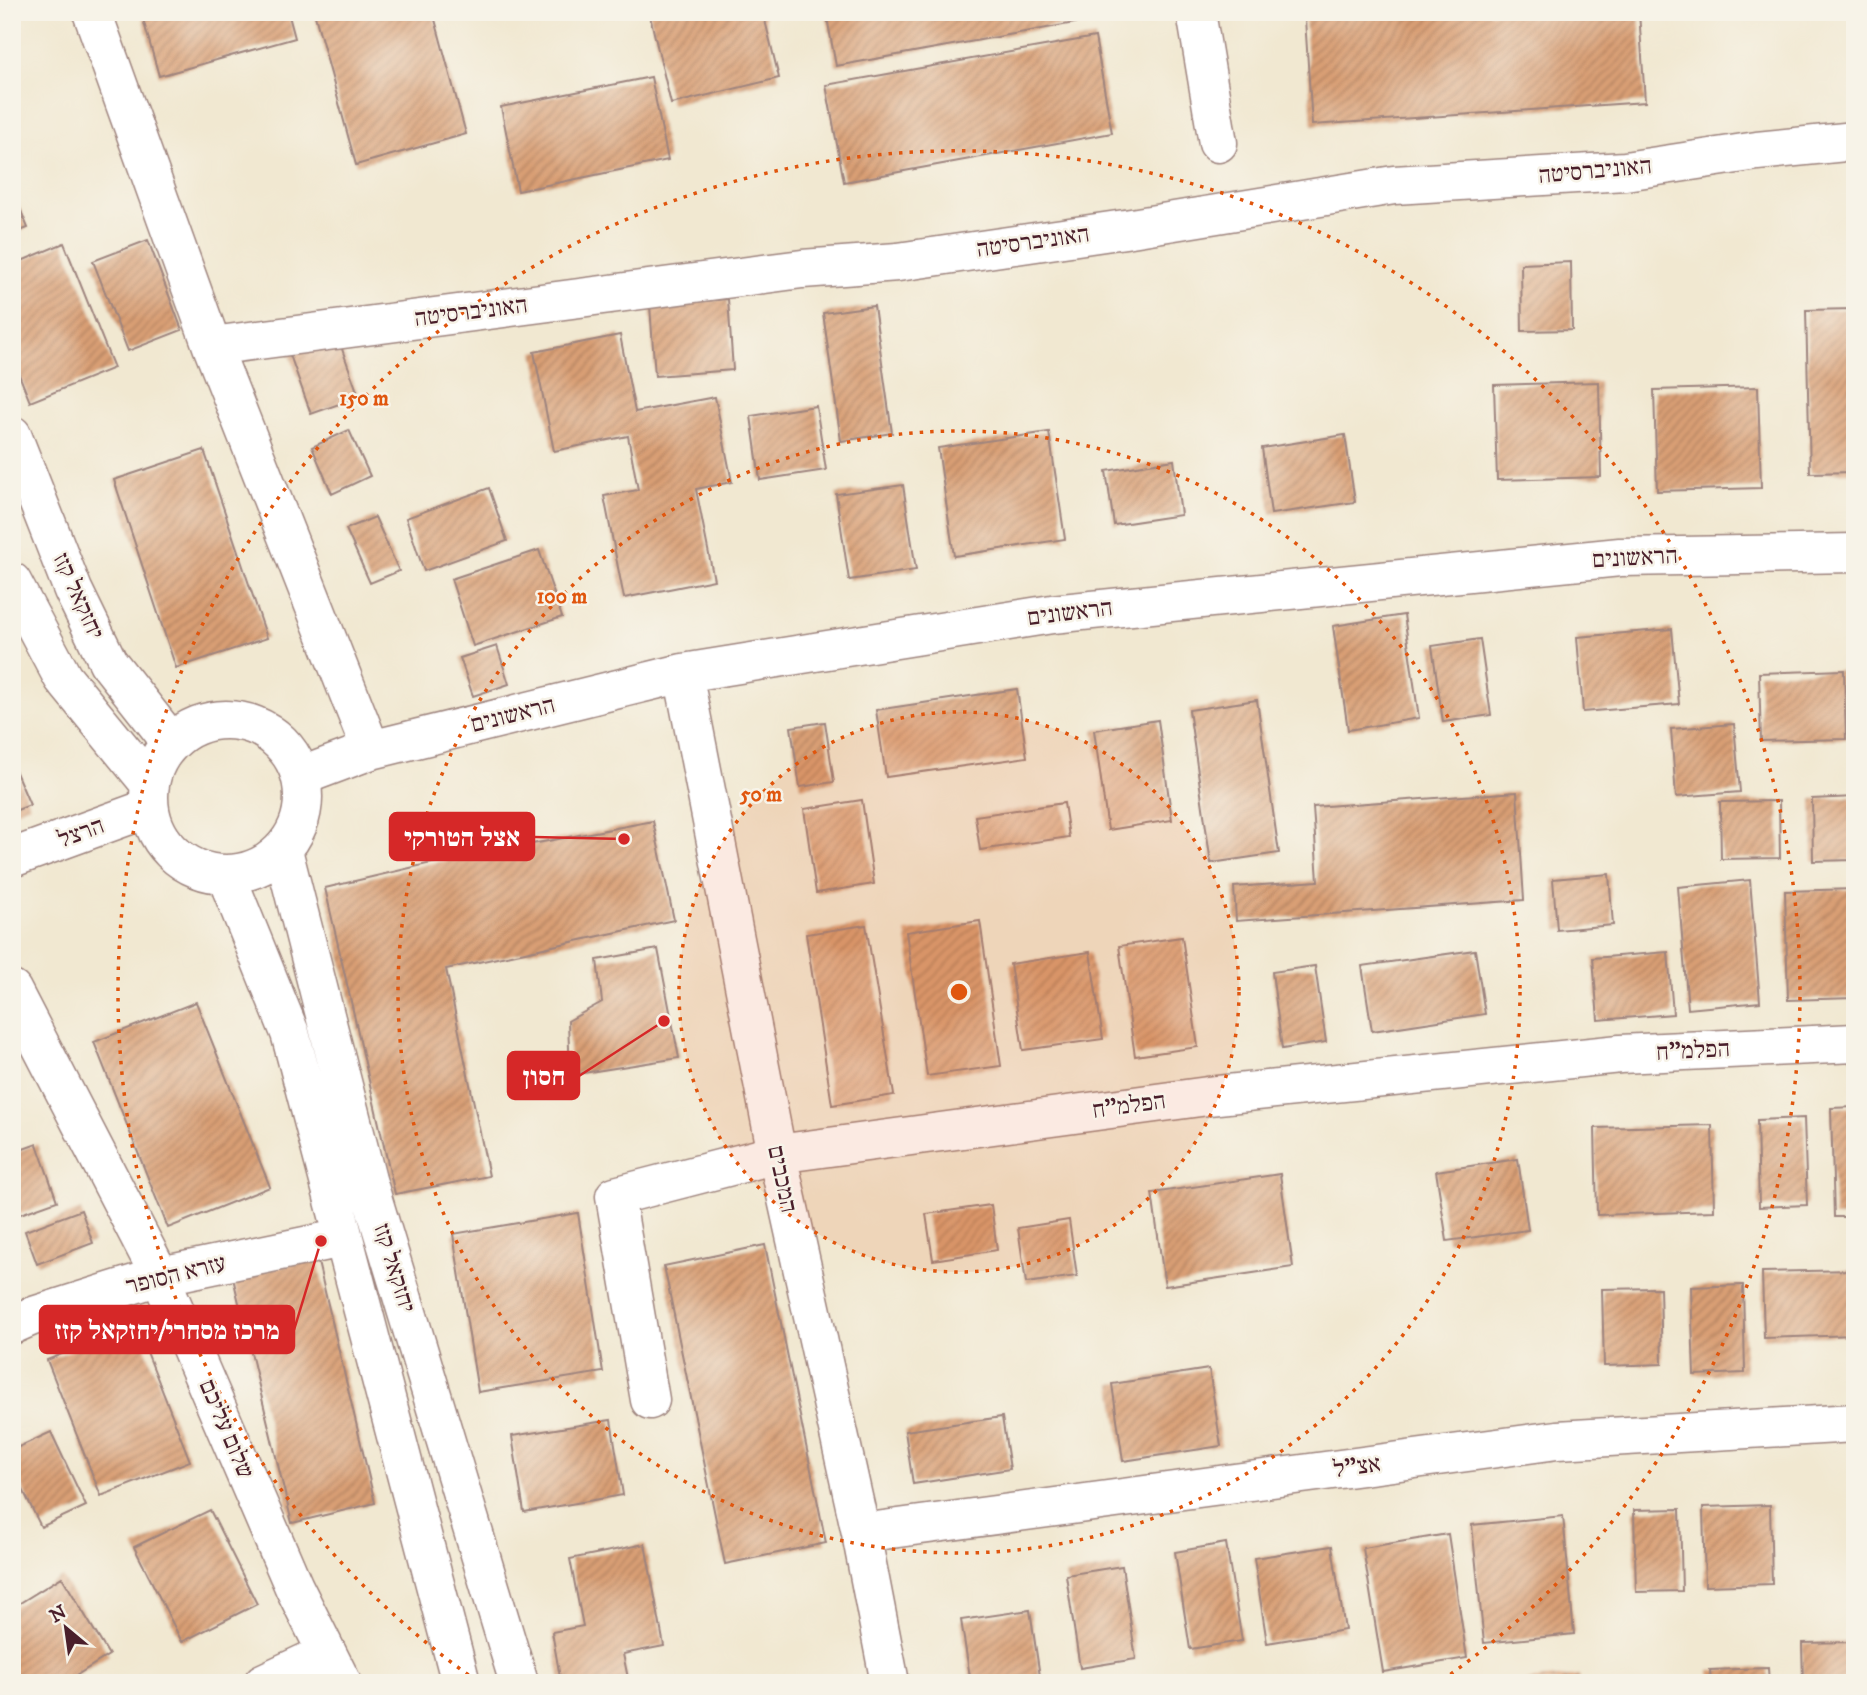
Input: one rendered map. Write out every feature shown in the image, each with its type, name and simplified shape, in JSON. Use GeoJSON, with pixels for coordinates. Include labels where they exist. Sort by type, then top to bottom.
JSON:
{"type":"FeatureCollection","features":[{"type":"Feature","properties":{"kind":"street"},"geometry":{"type":"LineString","coordinates":[[92,12],[212,346],[371,750]]}},
{"type":"Feature","properties":{"kind":"street"},"geometry":{"type":"LineString","coordinates":[[1196,12],[1218,143]]}},
{"type":"Feature","properties":{"kind":"street","name":"האוניברסיטה"},"geometry":{"type":"LineString","coordinates":[[212,346],[802,270],[898,262],[1125,229],[1394,185],[1625,171],[1758,151],[1855,141]]}},
{"type":"Feature","properties":{"kind":"street","name":"יחזקאל קזז"},"geometry":{"type":"LineString","coordinates":[[12,435],[73,590],[108,662],[171,742]]}},
{"type":"Feature","properties":{"kind":"street","name":"הראשונים"},"geometry":{"type":"LineString","coordinates":[[302,776],[371,750],[683,673],[1052,614],[1620,557],[1855,553]]}},
{"type":"Feature","properties":{"kind":"street","name":"יחזקאל קזז"},"geometry":{"type":"LineString","coordinates":[[12,582],[63,678],[150,796]]}},
{"type":"Feature","properties":{"kind":"street","name":"המכבים"},"geometry":{"type":"LineString","coordinates":[[683,673],[777,1154],[861,1533],[890,1683]]}},
{"type":"Feature","properties":{"kind":"street"},"geometry":{"type":"LineString","coordinates":[[220,719],[246,722],[271,733],[290,751],[302,776],[304,802],[298,828],[284,850],[267,863],[247,872],[226,875],[204,872],[184,863],[167,848],[155,830],[150,796],[157,761],[171,742],[193,726],[220,719]]}},
{"type":"Feature","properties":{"kind":"street","name":"הרצל"},"geometry":{"type":"LineString","coordinates":[[12,858],[150,796]]}},
{"type":"Feature","properties":{"kind":"street","name":"יחזקאל קזז"},"geometry":{"type":"LineString","coordinates":[[284,850],[367,1180],[519,1683]]}},
{"type":"Feature","properties":{"kind":"street","name":"יחזקאל קזז"},"geometry":{"type":"LineString","coordinates":[[226,875],[289,1033],[461,1683]]}},
{"type":"Feature","properties":{"kind":"street","name":"שלום עליכם"},"geometry":{"type":"LineString","coordinates":[[12,990],[160,1276],[294,1587],[335,1668]]}},
{"type":"Feature","properties":{"kind":"street","name":"הפלמ\"ח"},"geometry":{"type":"LineString","coordinates":[[650,1400],[615,1196],[777,1154],[1208,1096],[1619,1054],[1855,1043]]}},
{"type":"Feature","properties":{"kind":"street","name":"עזרא הסופר"},"geometry":{"type":"LineString","coordinates":[[12,1325],[160,1276],[343,1238]]}},
{"type":"Feature","properties":{"kind":"street","name":"אצ\"ל"},"geometry":{"type":"LineString","coordinates":[[861,1533],[1557,1440],[1855,1423]]}},
{"type":"Feature","properties":{"kind":"street"},"geometry":{"type":"LineString","coordinates":[[263,1683],[335,1668]]}},
{"type":"Feature","properties":{"kind":"building"},"geometry":{"type":"Polygon","coordinates":[[[141,12],[288,12],[295,38],[159,76],[141,12]]]}},
{"type":"Feature","properties":{"kind":"building"},"geometry":{"type":"Polygon","coordinates":[[[314,12],[433,12],[466,134],[356,165],[314,12]]]}},
{"type":"Feature","properties":{"kind":"building"},"geometry":{"type":"Polygon","coordinates":[[[649,12],[763,12],[779,78],[671,104],[649,12]]]}},
{"type":"Feature","properties":{"kind":"building"},"geometry":{"type":"Polygon","coordinates":[[[826,12],[1107,12],[1108,17],[836,66],[826,12]]]}},
{"type":"Feature","properties":{"kind":"building"},"geometry":{"type":"Polygon","coordinates":[[[1410,12],[1639,12],[1645,102],[1312,125],[1305,19],[1410,12]]]}},
{"type":"Feature","properties":{"kind":"building"},"geometry":{"type":"Polygon","coordinates":[[[1095,37],[1112,133],[844,182],[826,85],[1095,37]]]}},
{"type":"Feature","properties":{"kind":"building"},"geometry":{"type":"Polygon","coordinates":[[[651,77],[668,160],[518,191],[501,107],[651,77]]]}},
{"type":"Feature","properties":{"kind":"building"},"geometry":{"type":"Polygon","coordinates":[[[12,189],[28,228],[12,234],[12,189]]]}},
{"type":"Feature","properties":{"kind":"building"},"geometry":{"type":"Polygon","coordinates":[[[148,240],[182,330],[128,351],[93,261],[148,240]]]}},
{"type":"Feature","properties":{"kind":"building"},"geometry":{"type":"Polygon","coordinates":[[[64,243],[114,368],[30,402],[12,357],[12,265],[64,243]]]}},
{"type":"Feature","properties":{"kind":"building"},"geometry":{"type":"Polygon","coordinates":[[[1571,262],[1572,330],[1522,331],[1521,264],[1571,262]]]}},
{"type":"Feature","properties":{"kind":"building"},"geometry":{"type":"Polygon","coordinates":[[[728,299],[733,370],[655,376],[650,305],[728,299]]]}},
{"type":"Feature","properties":{"kind":"building"},"geometry":{"type":"Polygon","coordinates":[[[874,306],[892,433],[841,441],[823,313],[874,306]]]}},
{"type":"Feature","properties":{"kind":"building"},"geometry":{"type":"Polygon","coordinates":[[[1855,309],[1855,472],[1810,473],[1806,310],[1855,309]]]}},
{"type":"Feature","properties":{"kind":"building"},"geometry":{"type":"Polygon","coordinates":[[[337,335],[359,397],[311,414],[289,352],[337,335]]]}},
{"type":"Feature","properties":{"kind":"building"},"geometry":{"type":"Polygon","coordinates":[[[620,335],[635,412],[715,397],[732,482],[696,489],[714,580],[624,598],[604,496],[638,490],[628,436],[554,451],[534,352],[620,335]]]}},
{"type":"Feature","properties":{"kind":"building"},"geometry":{"type":"Polygon","coordinates":[[[1599,382],[1601,477],[1497,480],[1494,385],[1599,382]]]}},
{"type":"Feature","properties":{"kind":"building"},"geometry":{"type":"Polygon","coordinates":[[[1758,387],[1761,488],[1657,491],[1654,390],[1758,387]]]}},
{"type":"Feature","properties":{"kind":"building"},"geometry":{"type":"Polygon","coordinates":[[[816,406],[826,470],[760,480],[751,416],[816,406]]]}},
{"type":"Feature","properties":{"kind":"building"},"geometry":{"type":"Polygon","coordinates":[[[349,430],[370,476],[332,494],[312,447],[349,430]]]}},
{"type":"Feature","properties":{"kind":"building"},"geometry":{"type":"Polygon","coordinates":[[[1049,432],[1065,539],[954,556],[938,448],[1049,432]]]}},
{"type":"Feature","properties":{"kind":"building"},"geometry":{"type":"Polygon","coordinates":[[[1345,435],[1355,502],[1271,514],[1262,448],[1345,435]]]}},
{"type":"Feature","properties":{"kind":"building"},"geometry":{"type":"Polygon","coordinates":[[[204,450],[267,638],[176,668],[114,480],[204,450]]]}},
{"type":"Feature","properties":{"kind":"building"},"geometry":{"type":"Polygon","coordinates":[[[1174,460],[1181,515],[1114,525],[1106,471],[1174,460]]]}},
{"type":"Feature","properties":{"kind":"building"},"geometry":{"type":"Polygon","coordinates":[[[903,485],[916,570],[849,580],[836,494],[903,485]]]}},
{"type":"Feature","properties":{"kind":"building"},"geometry":{"type":"Polygon","coordinates":[[[489,488],[507,541],[424,571],[406,518],[489,488]]]}},
{"type":"Feature","properties":{"kind":"building"},"geometry":{"type":"Polygon","coordinates":[[[375,517],[399,571],[370,583],[346,529],[375,517]]]}},
{"type":"Feature","properties":{"kind":"building"},"geometry":{"type":"Polygon","coordinates":[[[539,550],[562,617],[473,646],[451,579],[539,550]]]}},
{"type":"Feature","properties":{"kind":"building"},"geometry":{"type":"Polygon","coordinates":[[[1404,615],[1419,718],[1348,730],[1333,626],[1404,615]]]}},
{"type":"Feature","properties":{"kind":"building"},"geometry":{"type":"Polygon","coordinates":[[[1672,629],[1679,704],[1583,712],[1577,637],[1672,629]]]}},
{"type":"Feature","properties":{"kind":"building"},"geometry":{"type":"Polygon","coordinates":[[[1480,639],[1491,715],[1443,722],[1432,646],[1480,639]]]}},
{"type":"Feature","properties":{"kind":"building"},"geometry":{"type":"Polygon","coordinates":[[[497,646],[509,684],[473,696],[460,658],[497,646]]]}},
{"type":"Feature","properties":{"kind":"building"},"geometry":{"type":"Polygon","coordinates":[[[1844,670],[1846,739],[1761,741],[1759,673],[1844,670]]]}},
{"type":"Feature","properties":{"kind":"building"},"geometry":{"type":"Polygon","coordinates":[[[1017,689],[1027,757],[886,777],[876,710],[1017,689]]]}},
{"type":"Feature","properties":{"kind":"building"},"geometry":{"type":"Polygon","coordinates":[[[1257,700],[1279,853],[1211,863],[1189,710],[1257,700]]]}},
{"type":"Feature","properties":{"kind":"building"},"geometry":{"type":"Polygon","coordinates":[[[1158,720],[1172,820],[1108,830],[1094,730],[1158,720]]]}},
{"type":"Feature","properties":{"kind":"building"},"geometry":{"type":"Polygon","coordinates":[[[825,722],[834,782],[800,787],[791,727],[825,722]]]}},
{"type":"Feature","properties":{"kind":"building"},"geometry":{"type":"Polygon","coordinates":[[[1734,724],[1740,792],[1676,797],[1671,729],[1734,724]]]}},
{"type":"Feature","properties":{"kind":"building"},"geometry":{"type":"Polygon","coordinates":[[[12,763],[30,805],[12,812],[12,763]]]}},
{"type":"Feature","properties":{"kind":"building"},"geometry":{"type":"Polygon","coordinates":[[[1517,792],[1524,900],[1236,921],[1234,887],[1318,881],[1313,807],[1517,792]]]}},
{"type":"Feature","properties":{"kind":"building"},"geometry":{"type":"Polygon","coordinates":[[[1855,797],[1855,860],[1813,861],[1812,799],[1855,797]]]}},
{"type":"Feature","properties":{"kind":"building"},"geometry":{"type":"Polygon","coordinates":[[[862,800],[874,884],[816,893],[804,809],[862,800]]]}},
{"type":"Feature","properties":{"kind":"building"},"geometry":{"type":"Polygon","coordinates":[[[1779,801],[1780,858],[1721,859],[1720,802],[1779,801]]]}},
{"type":"Feature","properties":{"kind":"building"},"geometry":{"type":"Polygon","coordinates":[[[1064,803],[1069,837],[980,850],[975,816],[1064,803]]]}},
{"type":"Feature","properties":{"kind":"building"},"geometry":{"type":"Polygon","coordinates":[[[653,821],[674,920],[446,969],[489,1176],[395,1194],[325,888],[427,864],[653,821]]]}},
{"type":"Feature","properties":{"kind":"building"},"geometry":{"type":"Polygon","coordinates":[[[1609,874],[1613,925],[1557,930],[1553,879],[1609,874]]]}},
{"type":"Feature","properties":{"kind":"building"},"geometry":{"type":"Polygon","coordinates":[[[1750,880],[1760,1002],[1688,1009],[1678,887],[1750,880]]]}},
{"type":"Feature","properties":{"kind":"building"},"geometry":{"type":"Polygon","coordinates":[[[1855,889],[1855,998],[1788,1000],[1785,891],[1855,889]]]}},
{"type":"Feature","properties":{"kind":"building"},"geometry":{"type":"Polygon","coordinates":[[[980,921],[1001,1066],[927,1076],[906,932],[980,921]]]}},
{"type":"Feature","properties":{"kind":"building"},"geometry":{"type":"Polygon","coordinates":[[[866,925],[894,1095],[832,1105],[806,934],[866,925]]]}},
{"type":"Feature","properties":{"kind":"building"},"geometry":{"type":"Polygon","coordinates":[[[1182,937],[1198,1047],[1135,1056],[1119,946],[1182,937]]]}},
{"type":"Feature","properties":{"kind":"building"},"geometry":{"type":"Polygon","coordinates":[[[658,949],[679,1058],[570,1075],[568,1021],[602,1002],[597,960],[658,949]]]}},
{"type":"Feature","properties":{"kind":"building"},"geometry":{"type":"Polygon","coordinates":[[[1475,950],[1485,1014],[1372,1031],[1362,966],[1475,950]]]}},
{"type":"Feature","properties":{"kind":"building"},"geometry":{"type":"Polygon","coordinates":[[[1090,952],[1103,1039],[1023,1050],[1010,964],[1090,952]]]}},
{"type":"Feature","properties":{"kind":"building"},"geometry":{"type":"Polygon","coordinates":[[[1668,952],[1673,1014],[1598,1020],[1593,958],[1668,952]]]}},
{"type":"Feature","properties":{"kind":"building"},"geometry":{"type":"Polygon","coordinates":[[[1315,966],[1326,1042],[1282,1049],[1272,972],[1315,966]]]}},
{"type":"Feature","properties":{"kind":"building"},"geometry":{"type":"Polygon","coordinates":[[[196,1002],[270,1187],[168,1228],[94,1042],[196,1002]]]}},
{"type":"Feature","properties":{"kind":"building"},"geometry":{"type":"Polygon","coordinates":[[[1855,1107],[1855,1217],[1834,1217],[1831,1108],[1855,1107]]]}},
{"type":"Feature","properties":{"kind":"building"},"geometry":{"type":"Polygon","coordinates":[[[1804,1118],[1807,1205],[1759,1207],[1757,1120],[1804,1118]]]}},
{"type":"Feature","properties":{"kind":"building"},"geometry":{"type":"Polygon","coordinates":[[[1712,1125],[1714,1211],[1597,1215],[1595,1128],[1712,1125]]]}},
{"type":"Feature","properties":{"kind":"building"},"geometry":{"type":"Polygon","coordinates":[[[37,1144],[57,1201],[12,1217],[12,1153],[37,1144]]]}},
{"type":"Feature","properties":{"kind":"building"},"geometry":{"type":"Polygon","coordinates":[[[1518,1159],[1528,1230],[1447,1241],[1436,1171],[1518,1159]]]}},
{"type":"Feature","properties":{"kind":"building"},"geometry":{"type":"Polygon","coordinates":[[[1280,1174],[1293,1267],[1165,1286],[1152,1193],[1280,1174]]]}},
{"type":"Feature","properties":{"kind":"building"},"geometry":{"type":"Polygon","coordinates":[[[991,1205],[997,1250],[933,1260],[926,1214],[991,1205]]]}},
{"type":"Feature","properties":{"kind":"building"},"geometry":{"type":"Polygon","coordinates":[[[81,1210],[93,1243],[37,1264],[25,1231],[81,1210]]]}},
{"type":"Feature","properties":{"kind":"building"},"geometry":{"type":"Polygon","coordinates":[[[578,1213],[603,1372],[478,1392],[453,1234],[578,1213]]]}},
{"type":"Feature","properties":{"kind":"building"},"geometry":{"type":"Polygon","coordinates":[[[1069,1220],[1077,1276],[1026,1283],[1018,1228],[1069,1220]]]}},
{"type":"Feature","properties":{"kind":"building"},"geometry":{"type":"Polygon","coordinates":[[[765,1245],[826,1543],[725,1564],[664,1266],[765,1245]]]}},
{"type":"Feature","properties":{"kind":"building"},"geometry":{"type":"Polygon","coordinates":[[[317,1258],[375,1503],[292,1523],[233,1278],[317,1258]]]}},
{"type":"Feature","properties":{"kind":"building"},"geometry":{"type":"Polygon","coordinates":[[[1855,1270],[1855,1335],[1764,1338],[1762,1272],[1855,1270]]]}},
{"type":"Feature","properties":{"kind":"building"},"geometry":{"type":"Polygon","coordinates":[[[1743,1285],[1745,1373],[1694,1375],[1691,1287],[1743,1285]]]}},
{"type":"Feature","properties":{"kind":"building"},"geometry":{"type":"Polygon","coordinates":[[[1660,1288],[1662,1364],[1604,1366],[1602,1289],[1660,1288]]]}},
{"type":"Feature","properties":{"kind":"building"},"geometry":{"type":"Polygon","coordinates":[[[136,1324],[190,1461],[101,1496],[47,1360],[136,1324]]]}},
{"type":"Feature","properties":{"kind":"building"},"geometry":{"type":"Polygon","coordinates":[[[1209,1369],[1221,1446],[1123,1461],[1112,1384],[1209,1369]]]}},
{"type":"Feature","properties":{"kind":"building"},"geometry":{"type":"Polygon","coordinates":[[[1002,1417],[1010,1469],[913,1484],[905,1431],[1002,1417]]]}},
{"type":"Feature","properties":{"kind":"building"},"geometry":{"type":"Polygon","coordinates":[[[611,1420],[623,1495],[524,1512],[512,1436],[611,1420]]]}},
{"type":"Feature","properties":{"kind":"building"},"geometry":{"type":"Polygon","coordinates":[[[51,1432],[86,1506],[41,1527],[12,1467],[12,1450],[51,1432]]]}},
{"type":"Feature","properties":{"kind":"building"},"geometry":{"type":"Polygon","coordinates":[[[1770,1505],[1772,1584],[1705,1586],[1703,1507],[1770,1505]]]}},
{"type":"Feature","properties":{"kind":"building"},"geometry":{"type":"Polygon","coordinates":[[[1680,1509],[1682,1591],[1636,1592],[1634,1510],[1680,1509]]]}},
{"type":"Feature","properties":{"kind":"building"},"geometry":{"type":"Polygon","coordinates":[[[210,1510],[257,1604],[182,1642],[134,1547],[210,1510]]]}},
{"type":"Feature","properties":{"kind":"building"},"geometry":{"type":"Polygon","coordinates":[[[1563,1516],[1574,1634],[1484,1643],[1472,1525],[1563,1516]]]}},
{"type":"Feature","properties":{"kind":"building"},"geometry":{"type":"Polygon","coordinates":[[[1448,1534],[1467,1658],[1383,1672],[1363,1548],[1448,1534]]]}},
{"type":"Feature","properties":{"kind":"building"},"geometry":{"type":"Polygon","coordinates":[[[1226,1543],[1242,1641],[1190,1649],[1175,1552],[1226,1543]]]}},
{"type":"Feature","properties":{"kind":"building"},"geometry":{"type":"Polygon","coordinates":[[[645,1544],[664,1646],[623,1654],[629,1683],[561,1683],[552,1632],[583,1626],[570,1559],[645,1544]]]}},
{"type":"Feature","properties":{"kind":"building"},"geometry":{"type":"Polygon","coordinates":[[[1332,1546],[1345,1630],[1267,1643],[1254,1558],[1332,1546]]]}},
{"type":"Feature","properties":{"kind":"building"},"geometry":{"type":"Polygon","coordinates":[[[1122,1566],[1136,1659],[1080,1668],[1066,1575],[1122,1566]]]}},
{"type":"Feature","properties":{"kind":"building"},"geometry":{"type":"Polygon","coordinates":[[[62,1577],[109,1655],[64,1683],[12,1683],[12,1608],[62,1577]]]}},
{"type":"Feature","properties":{"kind":"building"},"geometry":{"type":"Polygon","coordinates":[[[1030,1610],[1041,1683],[971,1683],[961,1620],[1030,1610]]]}},
{"type":"Feature","properties":{"kind":"building"},"geometry":{"type":"Polygon","coordinates":[[[1855,1642],[1855,1683],[1803,1683],[1802,1643],[1855,1642]]]}},
{"type":"Feature","properties":{"kind":"building"},"geometry":{"type":"Polygon","coordinates":[[[1768,1668],[1769,1683],[1711,1683],[1710,1670],[1768,1668]]]}},
{"type":"Feature","properties":{"kind":"building"},"geometry":{"type":"Polygon","coordinates":[[[1579,1676],[1580,1683],[1525,1683],[1525,1681],[1579,1676]]]}},
{"type":"Feature","properties":{"kind":"place","name":"אצל הטורקי"},"geometry":{"type":"Point","coordinates":[624,839]}},
{"type":"Feature","properties":{"kind":"place","name":"חסון"},"geometry":{"type":"Point","coordinates":[664,1021]}},
{"type":"Feature","properties":{"kind":"place","name":"מרכז מסחרי/יחזקאל קזז"},"geometry":{"type":"Point","coordinates":[321,1241]}}]}
